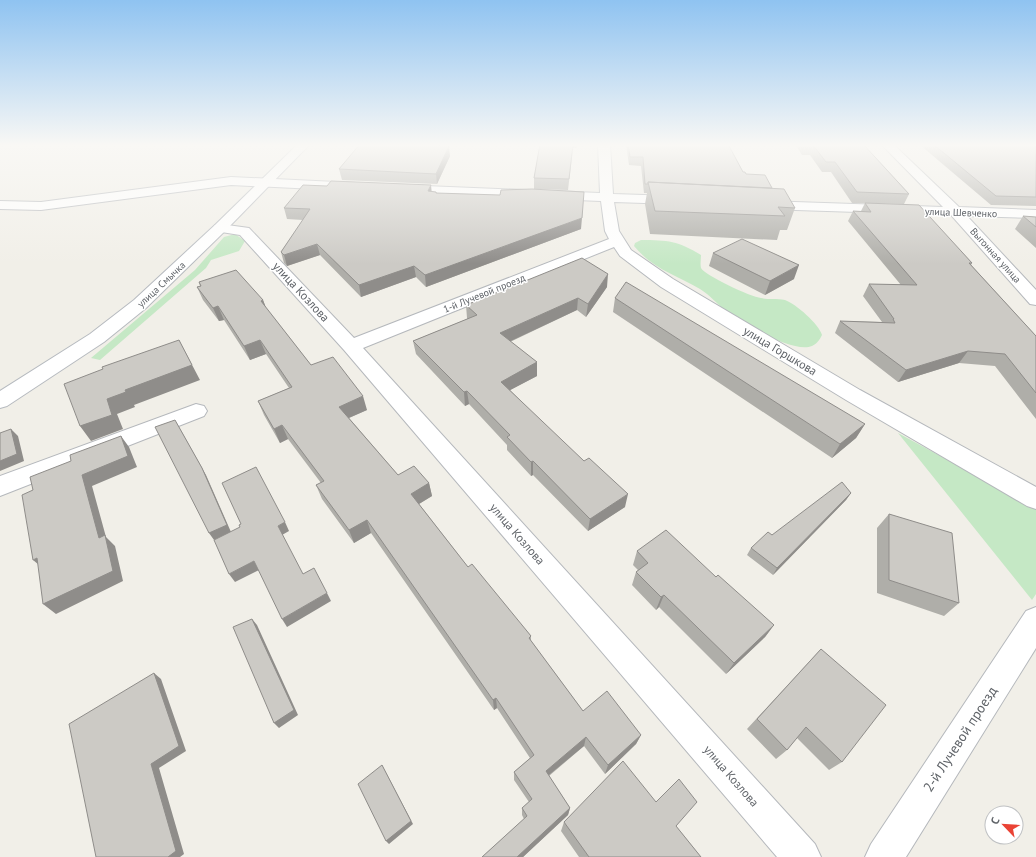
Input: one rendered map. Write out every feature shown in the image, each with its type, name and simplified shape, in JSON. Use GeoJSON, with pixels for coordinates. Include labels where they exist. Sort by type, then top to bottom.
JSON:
{"type":"FeatureCollection","features":[{"type":"Feature","properties":{"kind":"street"},"geometry":{"type":"LineString","coordinates":[[0,205],[41,206],[208,184]]}},
{"type":"Feature","properties":{"kind":"street","name":"улица Смычка"},"geometry":{"type":"LineString","coordinates":[[0,401],[97,338],[140,304],[220,228],[263,184]]}},
{"type":"Feature","properties":{"kind":"street"},"geometry":{"type":"LineString","coordinates":[[285,184],[368,188]]}},
{"type":"Feature","properties":{"kind":"street","name":"улица Горшкова"},"geometry":{"type":"LineString","coordinates":[[606,184],[612,231],[625,253],[667,283],[853,395],[1036,499]]}},
{"type":"Feature","properties":{"kind":"street","name":"Выгонная улица"},"geometry":{"type":"LineString","coordinates":[[928,184],[956,212],[1036,300]]}},
{"type":"Feature","properties":{"kind":"street"},"geometry":{"type":"LineString","coordinates":[[392,189],[606,196],[686,201]]}},
{"type":"Feature","properties":{"kind":"street","name":"улица Шевченко"},"geometry":{"type":"LineString","coordinates":[[749,204],[1036,214]]}},
{"type":"Feature","properties":{"kind":"street","name":"улица Козлова"},"geometry":{"type":"LineString","coordinates":[[220,228],[244,231],[351,346],[802,857]]}},
{"type":"Feature","properties":{"kind":"street","name":"1-й Лучевой проезд"},"geometry":{"type":"LineString","coordinates":[[351,346],[617,241]]}},
{"type":"Feature","properties":{"kind":"street"},"geometry":{"type":"LineString","coordinates":[[0,486],[196,411]]}},
{"type":"Feature","properties":{"kind":"street","name":"2-й Лучевой проезд"},"geometry":{"type":"LineString","coordinates":[[884,857],[1036,620]]}},
{"type":"Feature","properties":{"kind":"green space"},"geometry":{"type":"Polygon","coordinates":[[[235,234],[245,241],[239,251],[211,260],[206,268],[100,360],[91,358],[195,270],[224,237],[235,234]]]}},
{"type":"Feature","properties":{"kind":"green space"},"geometry":{"type":"Polygon","coordinates":[[[641,240],[659,240],[679,244],[701,255],[701,268],[710,276],[756,297],[764,299],[782,299],[790,302],[812,320],[820,331],[822,335],[821,337],[812,346],[793,346],[781,342],[755,329],[726,311],[700,289],[649,261],[634,246],[635,243],[641,240]]]}},
{"type":"Feature","properties":{"kind":"green space"},"geometry":{"type":"Polygon","coordinates":[[[898,433],[1036,508],[1036,594],[1032,600],[898,433]]]}},
{"type":"Feature","properties":{"kind":"building"},"geometry":{"type":"Polygon","coordinates":[[[329,184],[431,185],[428,191],[436,193],[500,195],[501,190],[532,189],[584,192],[582,218],[425,275],[414,266],[359,285],[317,244],[284,255],[281,252],[310,209],[284,208],[303,185],[327,186],[329,184]]]}},
{"type":"Feature","properties":{"kind":"building"},"geometry":{"type":"Polygon","coordinates":[[[648,184],[687,184],[784,189],[795,208],[778,207],[785,216],[655,211],[648,184]]]}},
{"type":"Feature","properties":{"kind":"building"},"geometry":{"type":"Polygon","coordinates":[[[689,184],[770,184],[772,188],[689,184]]]}},
{"type":"Feature","properties":{"kind":"building"},"geometry":{"type":"Polygon","coordinates":[[[851,184],[900,184],[909,194],[857,192],[851,184]]]}},
{"type":"Feature","properties":{"kind":"building"},"geometry":{"type":"Polygon","coordinates":[[[981,184],[1036,184],[1036,197],[996,196],[981,184]]]}},
{"type":"Feature","properties":{"kind":"building"},"geometry":{"type":"Polygon","coordinates":[[[865,203],[919,205],[972,263],[969,263],[1036,336],[1036,393],[1005,354],[968,351],[906,370],[840,321],[895,323],[894,319],[869,284],[917,285],[853,211],[871,212],[865,203]]]}},
{"type":"Feature","properties":{"kind":"building"},"geometry":{"type":"Polygon","coordinates":[[[1023,216],[1036,217],[1036,227],[1023,216]]]}},
{"type":"Feature","properties":{"kind":"building"},"geometry":{"type":"Polygon","coordinates":[[[742,239],[799,265],[770,281],[713,253],[742,239]]]}},
{"type":"Feature","properties":{"kind":"building"},"geometry":{"type":"Polygon","coordinates":[[[582,258],[608,274],[588,304],[578,298],[500,333],[537,362],[501,382],[584,461],[589,458],[628,494],[590,519],[533,461],[531,462],[507,437],[510,435],[467,391],[464,392],[413,341],[477,315],[466,305],[582,258]]]}},
{"type":"Feature","properties":{"kind":"building"},"geometry":{"type":"Polygon","coordinates":[[[236,270],[263,300],[261,301],[311,365],[333,357],[363,396],[339,407],[398,475],[414,466],[429,483],[411,494],[468,567],[472,564],[531,636],[529,638],[583,711],[607,691],[641,735],[608,765],[586,737],[546,771],[570,808],[517,857],[482,857],[527,816],[522,808],[532,799],[514,772],[534,755],[496,698],[493,700],[367,520],[349,530],[316,485],[324,481],[282,425],[274,429],[258,401],[292,387],[260,340],[244,346],[218,306],[213,308],[197,287],[201,286],[199,282],[236,270]]]}},
{"type":"Feature","properties":{"kind":"building"},"geometry":{"type":"Polygon","coordinates":[[[626,282],[865,424],[840,444],[615,298],[626,282]]]}},
{"type":"Feature","properties":{"kind":"building"},"geometry":{"type":"Polygon","coordinates":[[[179,340],[192,365],[125,390],[126,392],[107,399],[112,415],[80,426],[64,384],[103,369],[102,367],[179,340]]]}},
{"type":"Feature","properties":{"kind":"building"},"geometry":{"type":"Polygon","coordinates":[[[175,420],[202,468],[227,525],[209,533],[155,427],[175,420]]]}},
{"type":"Feature","properties":{"kind":"building"},"geometry":{"type":"Polygon","coordinates":[[[11,429],[17,454],[0,461],[0,433],[11,429]]]}},
{"type":"Feature","properties":{"kind":"building"},"geometry":{"type":"Polygon","coordinates":[[[121,436],[128,456],[82,475],[99,538],[105,535],[113,571],[43,604],[37,558],[33,560],[22,495],[33,490],[30,477],[71,461],[70,455],[121,436]]]}},
{"type":"Feature","properties":{"kind":"building"},"geometry":{"type":"Polygon","coordinates":[[[256,467],[285,522],[278,526],[303,574],[314,568],[327,593],[282,619],[254,561],[229,574],[214,540],[240,527],[239,525],[241,524],[222,483],[256,467]]]}},
{"type":"Feature","properties":{"kind":"building"},"geometry":{"type":"Polygon","coordinates":[[[842,482],[851,493],[777,568],[751,548],[768,532],[772,535],[842,482]]]}},
{"type":"Feature","properties":{"kind":"building"},"geometry":{"type":"Polygon","coordinates":[[[889,514],[952,533],[959,603],[889,580],[889,514]]]}},
{"type":"Feature","properties":{"kind":"building"},"geometry":{"type":"Polygon","coordinates":[[[666,530],[716,577],[718,575],[774,625],[734,663],[664,595],[661,597],[636,572],[648,563],[637,551],[666,530]]]}},
{"type":"Feature","properties":{"kind":"building"},"geometry":{"type":"Polygon","coordinates":[[[252,619],[294,710],[274,723],[233,627],[252,619]]]}},
{"type":"Feature","properties":{"kind":"building"},"geometry":{"type":"Polygon","coordinates":[[[821,649],[886,705],[842,762],[806,727],[787,750],[757,719],[821,649]]]}},
{"type":"Feature","properties":{"kind":"building"},"geometry":{"type":"Polygon","coordinates":[[[154,673],[179,746],[151,764],[176,851],[168,857],[96,857],[69,724],[154,673]]]}},
{"type":"Feature","properties":{"kind":"building"},"geometry":{"type":"Polygon","coordinates":[[[623,761],[656,802],[679,779],[697,802],[676,826],[701,857],[589,857],[564,822],[623,761]]]}},
{"type":"Feature","properties":{"kind":"building"},"geometry":{"type":"Polygon","coordinates":[[[382,765],[411,821],[386,841],[358,784],[382,765]]]}}]}
